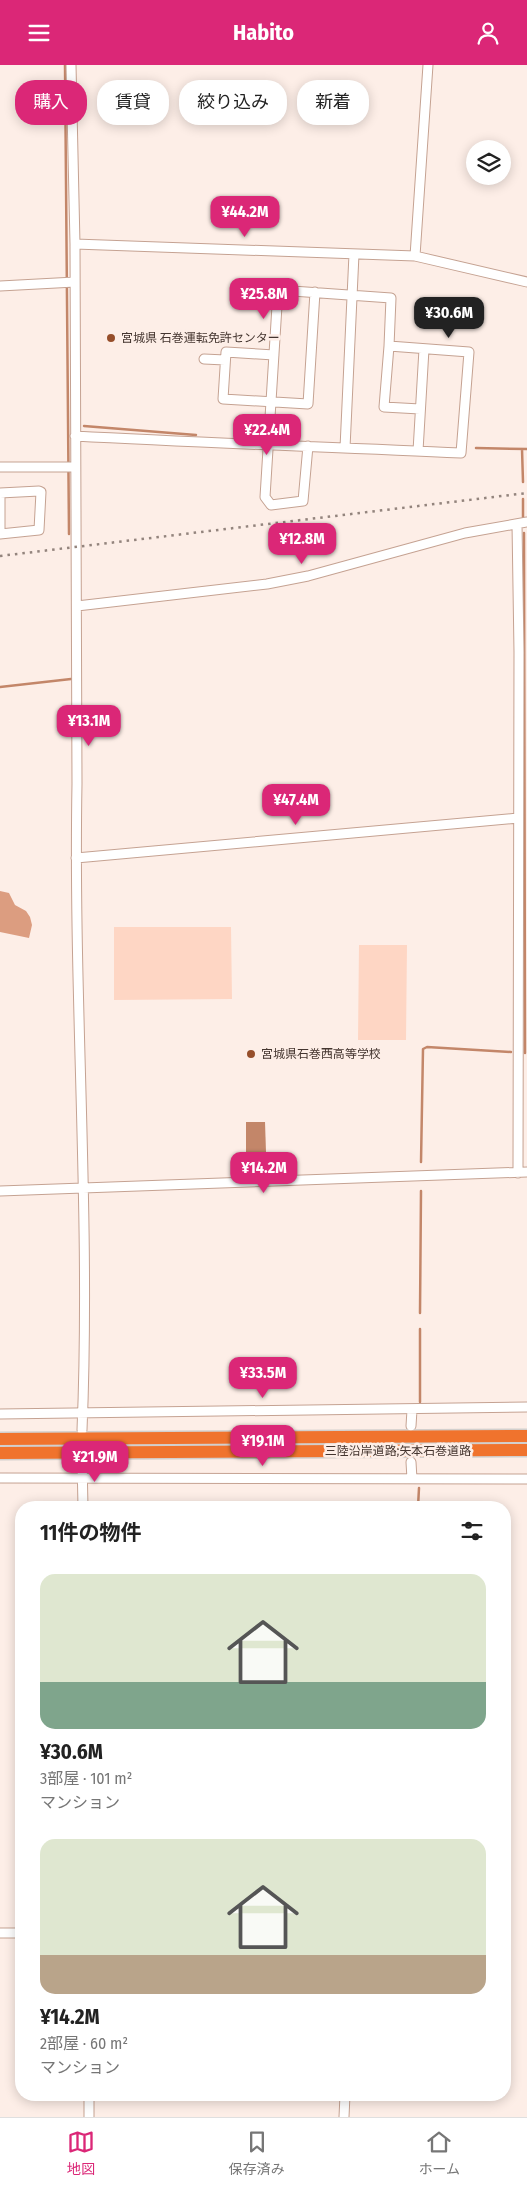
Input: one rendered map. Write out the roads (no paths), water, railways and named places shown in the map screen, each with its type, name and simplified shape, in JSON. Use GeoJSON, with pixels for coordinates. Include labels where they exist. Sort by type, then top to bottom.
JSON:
{"type":"FeatureCollection","features":[{"type":"Feature","properties":{"kind":"highway","name":"三陸沿岸道路;矢本石巻道路"},"geometry":{"type":"LineString","coordinates":[[0,1439],[527,1436]]}},
{"type":"Feature","properties":{"kind":"highway","name":"三陸沿岸道路;矢本石巻道路"},"geometry":{"type":"LineString","coordinates":[[0,1453],[527,1450]]}},
{"type":"Feature","properties":{"kind":"street"},"geometry":{"type":"LineString","coordinates":[[71,65],[75,244],[76,859],[84,1189],[82,1430]]}},
{"type":"Feature","properties":{"kind":"street"},"geometry":{"type":"LineString","coordinates":[[415,256],[428,65]]}},
{"type":"Feature","properties":{"kind":"street"},"geometry":{"type":"LineString","coordinates":[[75,244],[415,256],[527,282]]}},
{"type":"Feature","properties":{"kind":"street"},"geometry":{"type":"LineString","coordinates":[[345,448],[354,254]]}},
{"type":"Feature","properties":{"kind":"street"},"geometry":{"type":"LineString","coordinates":[[0,286],[74,282]]}},
{"type":"Feature","properties":{"kind":"street"},"geometry":{"type":"LineString","coordinates":[[308,446],[304,501],[271,505],[265,497],[278,290],[391,298],[384,407],[420,409]]}},
{"type":"Feature","properties":{"kind":"street"},"geometry":{"type":"LineString","coordinates":[[274,355],[226,352],[223,399],[308,404],[315,292]]}},
{"type":"Feature","properties":{"kind":"street"},"geometry":{"type":"LineString","coordinates":[[75,436],[461,453],[469,352],[388,346]]}},
{"type":"Feature","properties":{"kind":"street"},"geometry":{"type":"LineString","coordinates":[[418,451],[424,349]]}},
{"type":"Feature","properties":{"kind":"street"},"geometry":{"type":"LineString","coordinates":[[204,359],[225,360]]}},
{"type":"Feature","properties":{"kind":"street"},"geometry":{"type":"LineString","coordinates":[[0,467],[74,467]]}},
{"type":"Feature","properties":{"kind":"street"},"geometry":{"type":"LineString","coordinates":[[39,491],[39,530],[0,533],[0,493],[39,491]]}},
{"type":"Feature","properties":{"kind":"street"},"geometry":{"type":"LineString","coordinates":[[77,606],[267,584],[308,576],[466,533],[527,522]]}},
{"type":"Feature","properties":{"kind":"street"},"geometry":{"type":"LineString","coordinates":[[0,1191],[522,1173],[517,524]]}},
{"type":"Feature","properties":{"kind":"street"},"geometry":{"type":"LineString","coordinates":[[76,859],[518,818]]}},
{"type":"Feature","properties":{"kind":"street"},"geometry":{"type":"LineString","coordinates":[[0,1413],[83,1414],[527,1407]]}},
{"type":"Feature","properties":{"kind":"street"},"geometry":{"type":"LineString","coordinates":[[411,1426],[412,1410]]}},
{"type":"Feature","properties":{"kind":"street"},"geometry":{"type":"LineString","coordinates":[[82,1460],[83,1501]]}},
{"type":"Feature","properties":{"kind":"street"},"geometry":{"type":"LineString","coordinates":[[411,1462],[412,1479]]}},
{"type":"Feature","properties":{"kind":"street"},"geometry":{"type":"LineString","coordinates":[[0,1478],[527,1479]]}},
{"type":"Feature","properties":{"kind":"street"},"geometry":{"type":"LineString","coordinates":[[0,1933],[15,1933]]}},
{"type":"Feature","properties":{"kind":"street"},"geometry":{"type":"LineString","coordinates":[[89,2101],[89,2117]]}},
{"type":"Feature","properties":{"kind":"street"},"geometry":{"type":"LineString","coordinates":[[344,2101],[344,2117]]}},
{"type":"Feature","properties":{"kind":"waterway"},"geometry":{"type":"LineString","coordinates":[[65,65],[69,534]]}},
{"type":"Feature","properties":{"kind":"waterway"},"geometry":{"type":"LineString","coordinates":[[84,426],[196,435]]}},
{"type":"Feature","properties":{"kind":"waterway"},"geometry":{"type":"LineString","coordinates":[[476,448],[527,449]]}},
{"type":"Feature","properties":{"kind":"waterway"},"geometry":{"type":"LineString","coordinates":[[522,449],[523,482]]}},
{"type":"Feature","properties":{"kind":"waterway"},"geometry":{"type":"LineString","coordinates":[[523,499],[523,517]]}},
{"type":"Feature","properties":{"kind":"waterway"},"geometry":{"type":"LineString","coordinates":[[524,533],[525,1053]]}},
{"type":"Feature","properties":{"kind":"waterway"},"geometry":{"type":"LineString","coordinates":[[0,687],[71,679]]}},
{"type":"Feature","properties":{"kind":"waterway"},"geometry":{"type":"LineString","coordinates":[[421,1162],[423,1049],[427,1047],[511,1052]]}},
{"type":"Feature","properties":{"kind":"waterway"},"geometry":{"type":"LineString","coordinates":[[420,1313],[421,1191]]}},
{"type":"Feature","properties":{"kind":"waterway"},"geometry":{"type":"LineString","coordinates":[[420,1329],[420,1402]]}},
{"type":"Feature","properties":{"kind":"waterway"},"geometry":{"type":"LineString","coordinates":[[418,1501],[419,1488]]}},
{"type":"Feature","properties":{"kind":"railway"},"geometry":{"type":"LineString","coordinates":[[0,556],[527,493]]}},
{"type":"Feature","properties":{"kind":"place","name":"宮城県 石巻運転免許センター"},"geometry":{"type":"Point","coordinates":[111,338]}},
{"type":"Feature","properties":{"kind":"place","name":"宮城県石巻西高等学校"},"geometry":{"type":"Point","coordinates":[251,1054]}}]}
